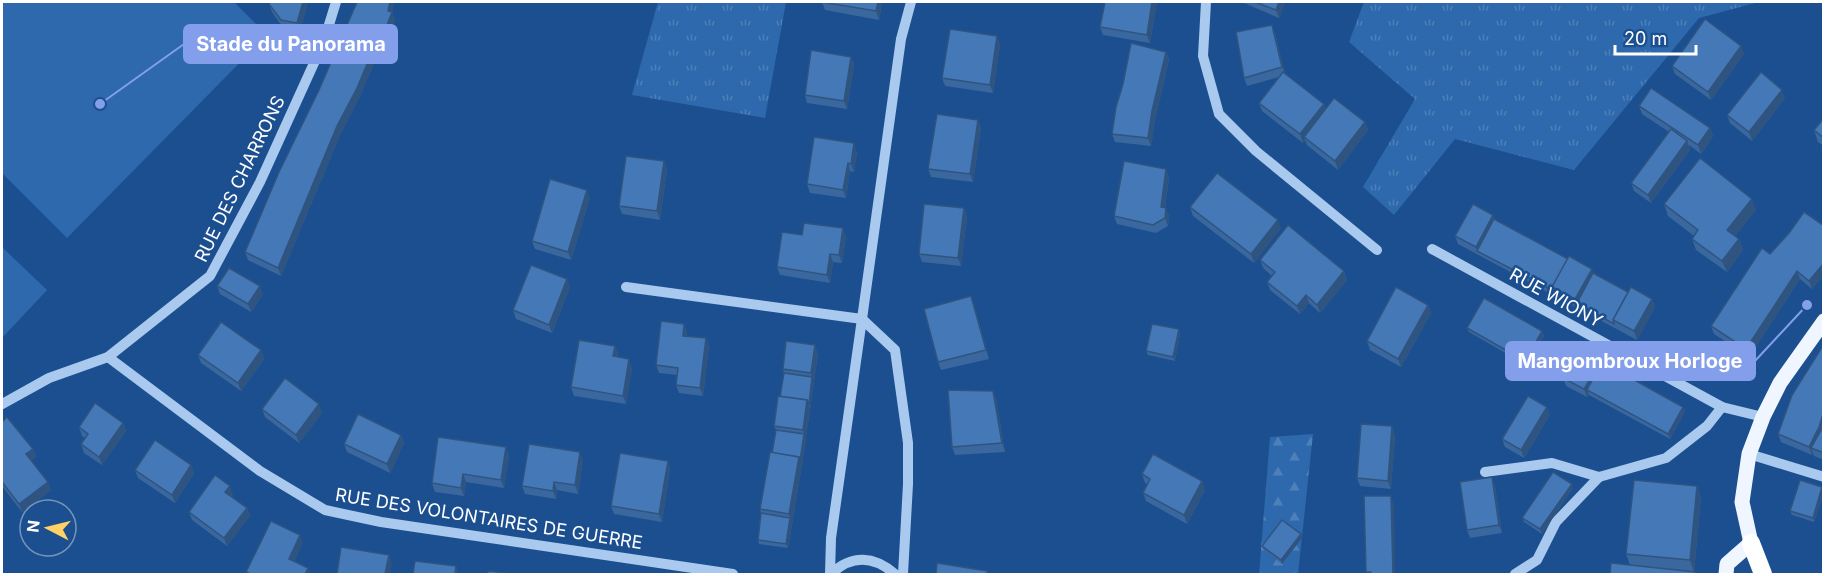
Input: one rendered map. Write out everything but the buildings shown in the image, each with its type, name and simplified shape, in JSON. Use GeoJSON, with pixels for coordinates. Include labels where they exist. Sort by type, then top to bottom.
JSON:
{"type":"FeatureCollection","features":[{"type":"Feature","properties":{"kind":"highway"},"geometry":{"type":"LineString","coordinates":[[1751,543],[1763,574]]}},
{"type":"Feature","properties":{"kind":"main road"},"geometry":{"type":"LineString","coordinates":[[1726,574],[1727,564],[1751,543],[1742,502],[1749,454],[1763,417],[1780,383],[1824,321]]}},
{"type":"Feature","properties":{"kind":"street","name":"RUE DES CHARRONS"},"geometry":{"type":"LineString","coordinates":[[2,404],[50,378],[108,357],[210,276],[260,182],[324,41],[336,2]]}},
{"type":"Feature","properties":{"kind":"street"},"geometry":{"type":"LineString","coordinates":[[830,574],[831,538],[901,39],[911,2]]}},
{"type":"Feature","properties":{"kind":"street"},"geometry":{"type":"LineString","coordinates":[[1206,2],[1203,56],[1219,114],[1256,152],[1377,250]]}},
{"type":"Feature","properties":{"kind":"street","name":"RUE WIONY"},"geometry":{"type":"LineString","coordinates":[[1432,249],[1722,407],[1763,417]]}},
{"type":"Feature","properties":{"kind":"street"},"geometry":{"type":"LineString","coordinates":[[626,287],[862,318],[895,350],[908,443],[903,574]]}},
{"type":"Feature","properties":{"kind":"street","name":"RUE DES VOLONTAIRES DE GUERRE"},"geometry":{"type":"LineString","coordinates":[[108,357],[260,471],[325,510],[381,522],[733,574]]}},
{"type":"Feature","properties":{"kind":"street"},"geometry":{"type":"LineString","coordinates":[[1515,574],[1536,560],[1556,522],[1599,477],[1666,458],[1707,426],[1722,407]]}},
{"type":"Feature","properties":{"kind":"street"},"geometry":{"type":"LineString","coordinates":[[1749,454],[1824,477]]}},
{"type":"Feature","properties":{"kind":"street"},"geometry":{"type":"LineString","coordinates":[[1485,472],[1552,463],[1599,477]]}},
{"type":"Feature","properties":{"kind":"street"},"geometry":{"type":"LineString","coordinates":[[830,574],[837,568],[854,561],[864,560],[878,562],[895,574]]}},
{"type":"Feature","properties":{"kind":"green space"},"geometry":{"type":"Polygon","coordinates":[[[2,2],[234,2],[267,35],[67,238],[2,173],[2,2]]]}},
{"type":"Feature","properties":{"kind":"green space"},"geometry":{"type":"Polygon","coordinates":[[[658,2],[786,2],[765,118],[632,95],[658,2]]]}},
{"type":"Feature","properties":{"kind":"green space"},"geometry":{"type":"Polygon","coordinates":[[[1364,2],[1759,2],[1699,18],[1574,170],[1455,139],[1394,215],[1363,187],[1415,99],[1349,42],[1364,2]]]}},
{"type":"Feature","properties":{"kind":"green space"},"geometry":{"type":"Polygon","coordinates":[[[2,247],[47,290],[2,338],[2,247]]]}},
{"type":"Feature","properties":{"kind":"green space"},"geometry":{"type":"Polygon","coordinates":[[[1313,434],[1298,574],[1259,574],[1270,437],[1313,434]]]}},
{"type":"Feature","properties":{"kind":"place","name":"Stade du Panorama"},"geometry":{"type":"Point","coordinates":[100,104]}},
{"type":"Feature","properties":{"kind":"place","name":"Mangombroux Horloge"},"geometry":{"type":"Point","coordinates":[1807,305]}}]}
